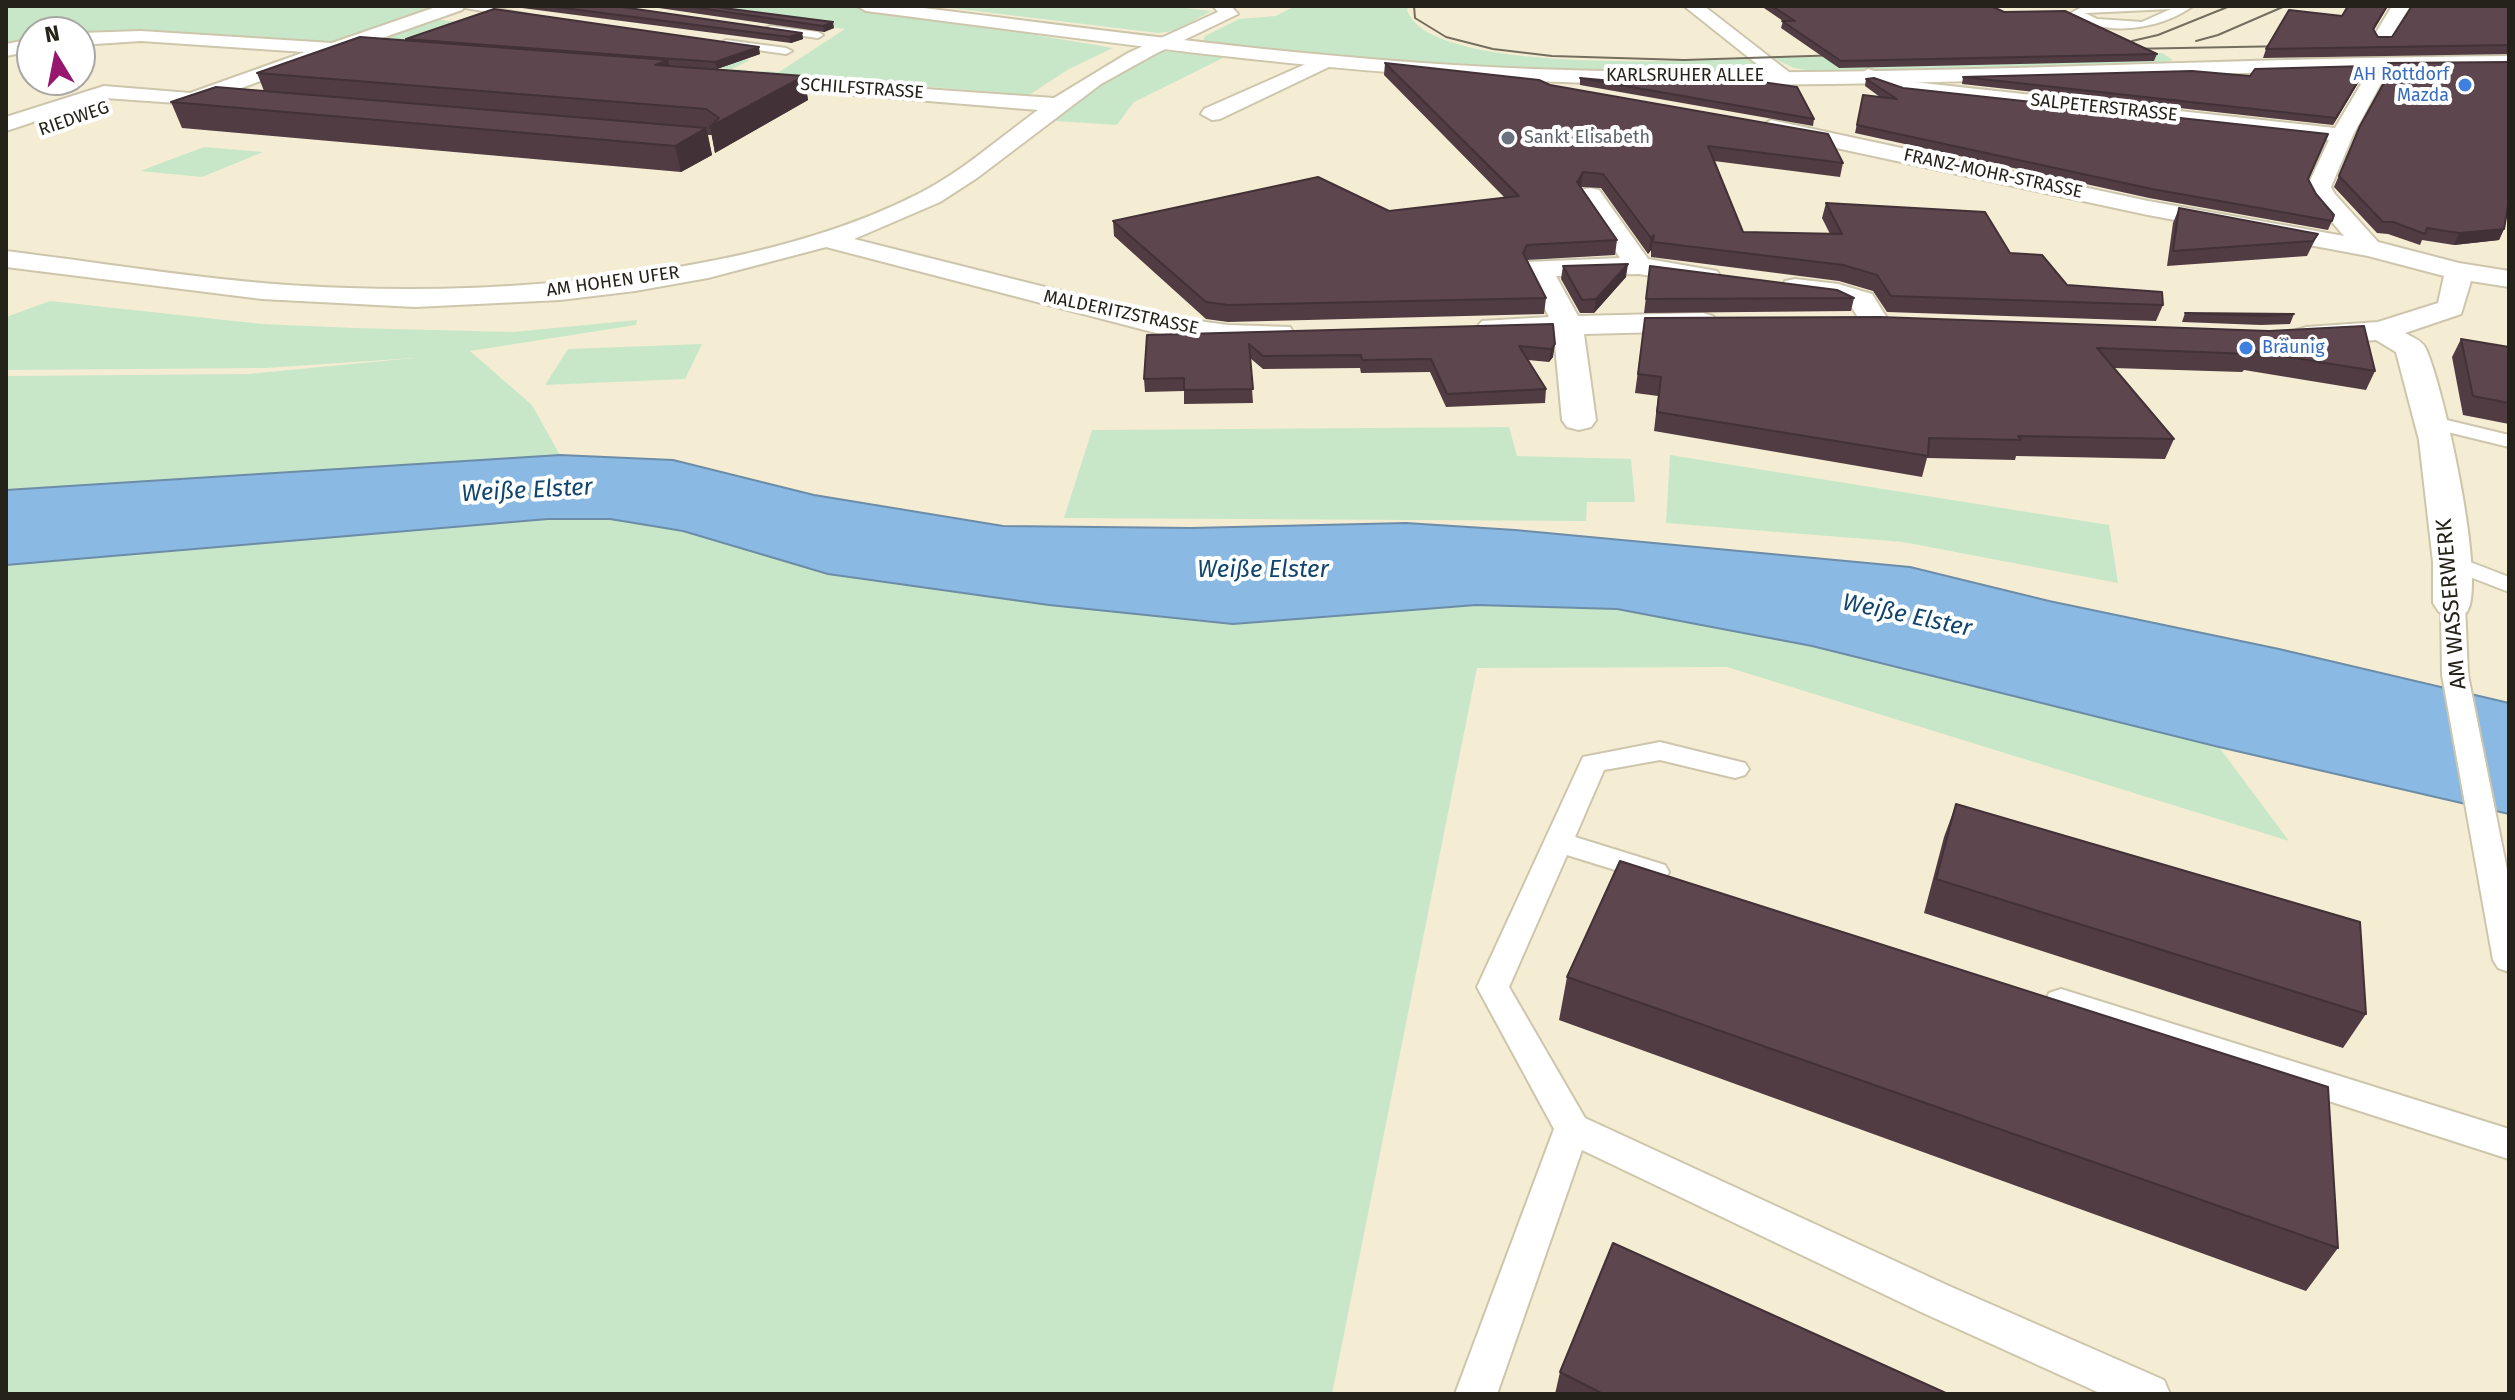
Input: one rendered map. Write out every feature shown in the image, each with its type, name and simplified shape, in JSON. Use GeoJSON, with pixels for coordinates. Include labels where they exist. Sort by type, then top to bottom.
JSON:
{"type":"FeatureCollection","features":[{"type":"Feature","properties":{"kind":"street"},"geometry":{"type":"LineString","coordinates":[[189,99],[457,6]]}},
{"type":"Feature","properties":{"kind":"street","name":"KARLSRUHER ALLEE"},"geometry":{"type":"LineString","coordinates":[[866,6],[1324,62],[1530,75],[1868,75],[2509,62]]}},
{"type":"Feature","properties":{"kind":"street","name":"AM HOHEN UFER"},"geometry":{"type":"LineString","coordinates":[[6,259],[346,297],[471,297],[611,285],[743,262],[824,239],[943,192],[1057,105],[1164,43],[1229,14],[1222,6]]}},
{"type":"Feature","properties":{"kind":"street"},"geometry":{"type":"LineString","coordinates":[[1693,6],[1784,76]]}},
{"type":"Feature","properties":{"kind":"street"},"geometry":{"type":"LineString","coordinates":[[2381,39],[2401,6]]}},
{"type":"Feature","properties":{"kind":"street"},"geometry":{"type":"LineString","coordinates":[[96,38],[141,36],[411,54]]}},
{"type":"Feature","properties":{"kind":"street"},"geometry":{"type":"LineString","coordinates":[[1212,114],[1324,62]]}},
{"type":"Feature","properties":{"kind":"street"},"geometry":{"type":"LineString","coordinates":[[1530,75],[1549,89],[1594,97]]}},
{"type":"Feature","properties":{"kind":"street","name":"SALPETERSTRASSE"},"geometry":{"type":"LineString","coordinates":[[1868,75],[1901,87],[2342,135]]}},
{"type":"Feature","properties":{"kind":"street"},"geometry":{"type":"LineString","coordinates":[[2369,248],[2323,196],[2319,187],[2342,135],[2374,78]]}},
{"type":"Feature","properties":{"kind":"street","name":"SCHILFSTRASSE"},"geometry":{"type":"LineString","coordinates":[[732,79],[1057,105]]}},
{"type":"Feature","properties":{"kind":"street","name":"RIEDWEG"},"geometry":{"type":"LineString","coordinates":[[6,124],[104,92],[270,106]]}},
{"type":"Feature","properties":{"kind":"street","name":"RIEDWEG"},"geometry":{"type":"LineString","coordinates":[[6,142],[143,96]]}},
{"type":"Feature","properties":{"kind":"street","name":"FRANZ-MOHR-STRASSE"},"geometry":{"type":"LineString","coordinates":[[1750,123],[2148,208],[2369,248],[2459,271],[2509,279]]}},
{"type":"Feature","properties":{"kind":"street"},"geometry":{"type":"LineString","coordinates":[[1590,195],[1639,266]]}},
{"type":"Feature","properties":{"kind":"street","name":"MALDERITZSTRASSE"},"geometry":{"type":"LineString","coordinates":[[824,239],[1160,325],[1228,334],[1305,332]]}},
{"type":"Feature","properties":{"kind":"street"},"geometry":{"type":"LineString","coordinates":[[1579,420],[1568,325],[1538,268],[1639,266],[1663,272],[1736,280]]}},
{"type":"Feature","properties":{"kind":"street"},"geometry":{"type":"LineString","coordinates":[[2276,337],[2381,331],[2451,308],[2459,271]]}},
{"type":"Feature","properties":{"kind":"street"},"geometry":{"type":"LineString","coordinates":[[1766,284],[1838,292],[1862,300],[1889,323],[1844,323]]}},
{"type":"Feature","properties":{"kind":"street"},"geometry":{"type":"LineString","coordinates":[[1460,328],[1732,322]]}},
{"type":"Feature","properties":{"kind":"street","name":"AM WASSERWERK"},"geometry":{"type":"LineString","coordinates":[[2381,331],[2410,348],[2436,440],[2452,562],[2453,603]]}},
{"type":"Feature","properties":{"kind":"lane"},"geometry":{"type":"LineString","coordinates":[[457,6],[535,17]]}},
{"type":"Feature","properties":{"kind":"lane"},"geometry":{"type":"LineString","coordinates":[[2182,6],[2088,8],[2076,13],[2095,22],[2143,25],[2188,6]]}},
{"type":"Feature","properties":{"kind":"lane"},"geometry":{"type":"LineString","coordinates":[[732,79],[818,35],[756,27]]}},
{"type":"Feature","properties":{"kind":"lane"},"geometry":{"type":"LineString","coordinates":[[706,40],[786,51]]}},
{"type":"Feature","properties":{"kind":"lane"},"geometry":{"type":"LineString","coordinates":[[2430,422],[2509,441]]}},
{"type":"Feature","properties":{"kind":"lane"},"geometry":{"type":"LineString","coordinates":[[2452,562],[2509,585]]}},
{"type":"Feature","properties":{"kind":"lane","name":"AM WASSERWERK"},"geometry":{"type":"LineString","coordinates":[[2453,603],[2455,675],[2509,960]]}},
{"type":"Feature","properties":{"kind":"lane"},"geometry":{"type":"LineString","coordinates":[[1735,769],[1660,751],[1593,763],[1493,987],[1572,1128],[1935,1299],[2149,1394]]}},
{"type":"Feature","properties":{"kind":"lane"},"geometry":{"type":"LineString","coordinates":[[1558,842],[1679,880]]}},
{"type":"Feature","properties":{"kind":"lane"},"geometry":{"type":"LineString","coordinates":[[2026,991],[2509,1144]]}},
{"type":"Feature","properties":{"kind":"lane"},"geometry":{"type":"LineString","coordinates":[[1476,1394],[1572,1128]]}},
{"type":"Feature","properties":{"kind":"green space"},"geometry":{"type":"Polygon","coordinates":[[[6,6],[456,6],[426,18],[750,60],[732,69],[748,70],[739,75],[729,69],[414,46],[341,47],[96,35],[96,16],[16,16],[16,42],[6,44],[6,6]]]}},
{"type":"Feature","properties":{"kind":"green space"},"geometry":{"type":"Polygon","coordinates":[[[670,6],[866,6],[1113,48],[1069,69],[1026,97],[1004,97],[1009,93],[757,74],[762,71],[779,72],[845,29],[670,6]]]}},
{"type":"Feature","properties":{"kind":"green space"},"geometry":{"type":"Polygon","coordinates":[[[935,6],[1169,6],[1211,11],[1175,31],[1158,33],[935,6]]]}},
{"type":"Feature","properties":{"kind":"green space"},"geometry":{"type":"Polygon","coordinates":[[[1295,6],[1410,6],[1407,10],[1425,31],[1461,45],[1509,54],[1621,61],[1751,59],[1759,65],[1759,69],[1730,74],[1474,68],[1247,49],[1203,41],[1205,36],[1239,19],[1276,16],[1295,6]]]}},
{"type":"Feature","properties":{"kind":"green space"},"geometry":{"type":"Polygon","coordinates":[[[1147,50],[1227,56],[1134,102],[1117,125],[1041,120],[1147,50]]]}},
{"type":"Feature","properties":{"kind":"green space"},"geometry":{"type":"Polygon","coordinates":[[[2162,53],[2173,60],[2156,65],[1820,72],[1794,68],[1773,58],[2162,53]]]}},
{"type":"Feature","properties":{"kind":"green space"},"geometry":{"type":"Polygon","coordinates":[[[204,147],[263,152],[202,177],[140,171],[204,147]]]}},
{"type":"Feature","properties":{"kind":"green space"},"geometry":{"type":"Polygon","coordinates":[[[50,301],[262,324],[355,328],[513,332],[637,320],[636,325],[470,351],[532,405],[560,455],[6,490],[6,376],[248,374],[414,358],[266,368],[6,370],[6,317],[50,301]]]}},
{"type":"Feature","properties":{"kind":"green space"},"geometry":{"type":"Polygon","coordinates":[[[702,344],[685,379],[545,385],[568,349],[702,344]]]}},
{"type":"Feature","properties":{"kind":"green space"},"geometry":{"type":"Polygon","coordinates":[[[1509,427],[1517,456],[1631,459],[1635,502],[1587,502],[1586,521],[1064,518],[1092,430],[1509,427]]]}},
{"type":"Feature","properties":{"kind":"green space"},"geometry":{"type":"Polygon","coordinates":[[[1670,455],[2109,525],[2118,583],[1903,542],[1666,523],[1670,455]]]}},
{"type":"Feature","properties":{"kind":"green space"},"geometry":{"type":"Polygon","coordinates":[[[548,519],[610,519],[683,531],[828,574],[1049,605],[1233,624],[1476,605],[1617,609],[1812,646],[2219,747],[2289,841],[1727,667],[1477,668],[1332,1394],[6,1394],[6,565],[548,519]]]}},
{"type":"Feature","properties":{"kind":"water","name":"Weiße Elster"},"geometry":{"type":"Polygon","coordinates":[[[560,455],[673,460],[814,495],[1003,526],[1191,528],[1406,523],[1515,530],[1910,567],[2509,703],[2509,814],[2219,747],[1812,646],[1617,609],[1476,605],[1233,624],[1049,605],[828,574],[683,531],[610,519],[548,519],[6,565],[6,490],[560,455]]]}},
{"type":"Feature","properties":{"kind":"building"},"geometry":{"type":"Polygon","coordinates":[[[548,6],[615,6],[802,33],[789,37],[548,6]]]}},
{"type":"Feature","properties":{"kind":"building"},"geometry":{"type":"Polygon","coordinates":[[[685,6],[708,6],[833,22],[823,26],[685,6]]]}},
{"type":"Feature","properties":{"kind":"building"},"geometry":{"type":"Polygon","coordinates":[[[1772,6],[1991,6],[2004,12],[2065,11],[2157,54],[1841,61],[1782,21],[1795,21],[1772,6]]]}},
{"type":"Feature","properties":{"kind":"building"},"geometry":{"type":"Polygon","coordinates":[[[2348,6],[2387,6],[2373,29],[2378,37],[2392,37],[2412,6],[2509,6],[2509,45],[2266,49],[2289,10],[2342,16],[2348,6]]]}},
{"type":"Feature","properties":{"kind":"building"},"geometry":{"type":"Polygon","coordinates":[[[494,9],[759,47],[715,62],[406,39],[494,9]]]}},
{"type":"Feature","properties":{"kind":"building"},"geometry":{"type":"Polygon","coordinates":[[[360,37],[668,60],[655,65],[804,76],[710,127],[719,118],[706,109],[257,73],[360,37]]]}},
{"type":"Feature","properties":{"kind":"building"},"geometry":{"type":"Polygon","coordinates":[[[2509,62],[2509,200],[2504,229],[2459,233],[2427,228],[2425,234],[2393,222],[2383,222],[2339,176],[2360,126],[2391,70],[2388,63],[2509,62]]]}},
{"type":"Feature","properties":{"kind":"building"},"geometry":{"type":"Polygon","coordinates":[[[1385,63],[1539,80],[1550,85],[1828,134],[1843,163],[1708,146],[1743,232],[1842,234],[1826,203],[1985,212],[2010,253],[2042,255],[2067,285],[2162,292],[2163,305],[1891,296],[1877,275],[1843,265],[1653,242],[1654,235],[1651,238],[1603,174],[1583,172],[1577,182],[1617,240],[1527,245],[1523,253],[1546,298],[1228,305],[1206,302],[1113,221],[1318,177],[1389,211],[1519,196],[1385,63]]]}},
{"type":"Feature","properties":{"kind":"building"},"geometry":{"type":"Polygon","coordinates":[[[2367,66],[2336,118],[1963,77],[2192,71],[2250,76],[2255,69],[2367,66]]]}},
{"type":"Feature","properties":{"kind":"building"},"geometry":{"type":"Polygon","coordinates":[[[1580,78],[1645,84],[1646,81],[1755,81],[1797,87],[1814,119],[1580,78]]]}},
{"type":"Feature","properties":{"kind":"building"},"geometry":{"type":"Polygon","coordinates":[[[1874,78],[1903,88],[2328,134],[2308,179],[2334,215],[2332,221],[2152,189],[1857,125],[1863,95],[1897,99],[1866,79],[1874,78]]]}},
{"type":"Feature","properties":{"kind":"building"},"geometry":{"type":"Polygon","coordinates":[[[216,87],[706,128],[675,146],[171,102],[216,87]]]}},
{"type":"Feature","properties":{"kind":"building"},"geometry":{"type":"Polygon","coordinates":[[[2179,208],[2318,234],[2313,241],[2173,251],[2179,208]]]}},
{"type":"Feature","properties":{"kind":"building"},"geometry":{"type":"Polygon","coordinates":[[[1628,264],[1596,299],[1582,300],[1563,266],[1628,264]]]}},
{"type":"Feature","properties":{"kind":"building"},"geometry":{"type":"Polygon","coordinates":[[[1650,266],[1837,290],[1854,298],[1646,299],[1650,266]]]}},
{"type":"Feature","properties":{"kind":"building"},"geometry":{"type":"Polygon","coordinates":[[[2185,313],[2294,314],[2265,316],[2185,313]]]}},
{"type":"Feature","properties":{"kind":"building"},"geometry":{"type":"Polygon","coordinates":[[[1880,317],[2269,331],[2364,326],[2375,371],[2246,350],[2250,354],[2097,348],[2174,439],[1929,438],[1928,456],[1657,412],[1661,377],[1638,374],[1645,318],[1880,317]]]}},
{"type":"Feature","properties":{"kind":"building"},"geometry":{"type":"Polygon","coordinates":[[[1553,324],[1555,344],[1551,349],[1519,346],[1546,389],[1447,394],[1431,359],[1362,360],[1361,355],[1263,356],[1249,344],[1253,389],[1184,390],[1184,378],[1144,379],[1147,335],[1553,324]]]}},
{"type":"Feature","properties":{"kind":"building"},"geometry":{"type":"Polygon","coordinates":[[[2461,339],[2509,347],[2509,403],[2473,396],[2461,339]]]}},
{"type":"Feature","properties":{"kind":"building"},"geometry":{"type":"Polygon","coordinates":[[[1956,804],[2360,922],[2366,1014],[1936,879],[1956,804]]]}},
{"type":"Feature","properties":{"kind":"building"},"geometry":{"type":"Polygon","coordinates":[[[1620,861],[2328,1087],[2338,1248],[1567,977],[1620,861]]]}},
{"type":"Feature","properties":{"kind":"building"},"geometry":{"type":"Polygon","coordinates":[[[1613,1243],[1948,1394],[1603,1394],[1560,1372],[1613,1243]]]}},
{"type":"Feature","properties":{"kind":"tram line"},"geometry":{"type":"LineString","coordinates":[[1414,6],[1415,18],[1446,37],[1493,49],[1552,56],[1684,60],[1842,55]]}},
{"type":"Feature","properties":{"kind":"tram line"},"geometry":{"type":"LineString","coordinates":[[2132,41],[2158,35],[2230,6]]}},
{"type":"Feature","properties":{"kind":"tram line"},"geometry":{"type":"LineString","coordinates":[[2196,41],[2218,35],[2285,6]]}},
{"type":"Feature","properties":{"kind":"tram line"},"geometry":{"type":"LineString","coordinates":[[2126,49],[2290,46]]}},
{"type":"Feature","properties":{"kind":"place","name":"AH Rottdorf Mazda"},"geometry":{"type":"Point","coordinates":[2465,85]}},
{"type":"Feature","properties":{"kind":"place","name":"Sankt Elisabeth"},"geometry":{"type":"Point","coordinates":[1508,138]}},
{"type":"Feature","properties":{"kind":"place","name":"Bräunig"},"geometry":{"type":"Point","coordinates":[2246,348]}}]}
